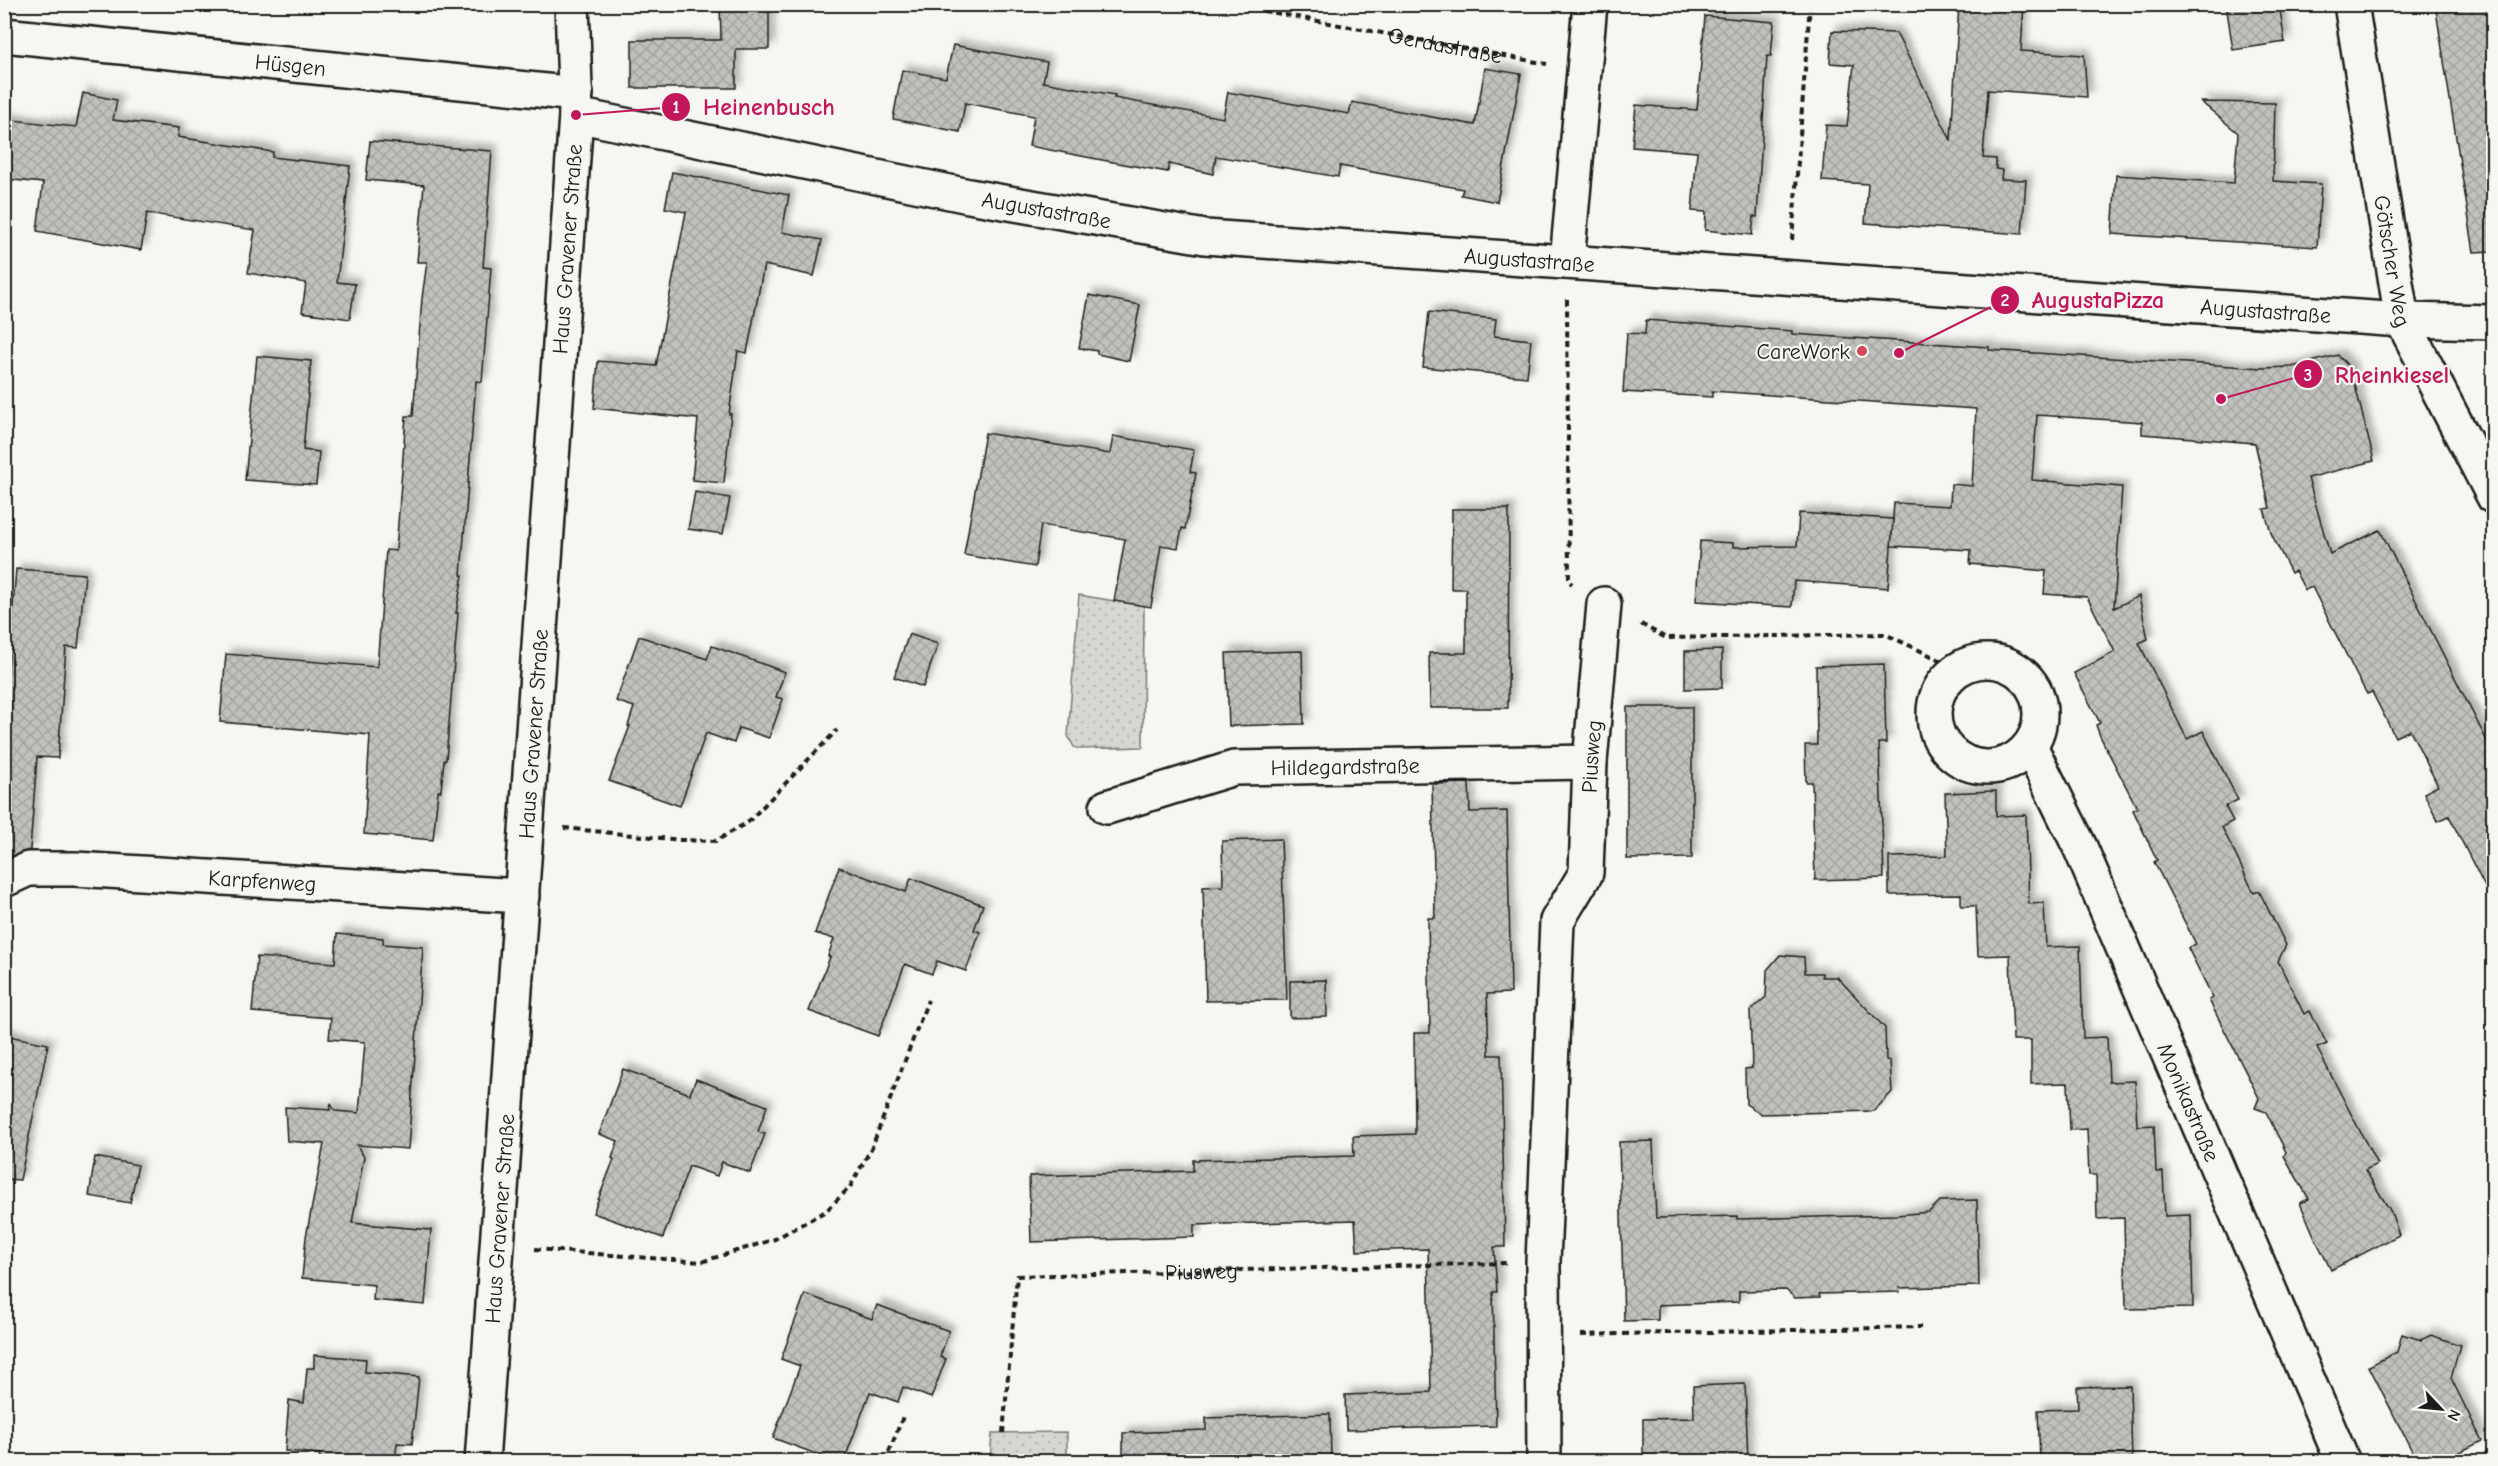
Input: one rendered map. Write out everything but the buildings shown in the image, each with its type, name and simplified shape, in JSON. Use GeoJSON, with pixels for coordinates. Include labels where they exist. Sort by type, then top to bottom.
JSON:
{"type":"FeatureCollection","features":[{"type":"Feature","properties":{"kind":"street","name":"Haus Gravener Straße"},"geometry":{"type":"LineString","coordinates":[[482,1461],[576,104],[572,4]]}},
{"type":"Feature","properties":{"kind":"street"},"geometry":{"type":"LineString","coordinates":[[1567,262],[1586,72],[1590,4]]}},
{"type":"Feature","properties":{"kind":"street","name":"Götscher Weg"},"geometry":{"type":"LineString","coordinates":[[2351,4],[2402,320],[2493,497]]}},
{"type":"Feature","properties":{"kind":"street","name":"Hüsgen"},"geometry":{"type":"LineString","coordinates":[[4,34],[576,104]]}},
{"type":"Feature","properties":{"kind":"street","name":"Augustastraße"},"geometry":{"type":"LineString","coordinates":[[576,104],[969,196],[1205,237],[2402,320],[2493,322]]}},
{"type":"Feature","properties":{"kind":"street","name":"Piusweg"},"geometry":{"type":"LineString","coordinates":[[1544,1461],[1543,1262],[1557,921],[1586,873],[1590,762],[1604,604]]}},
{"type":"Feature","properties":{"kind":"street"},"geometry":{"type":"LineString","coordinates":[[1973,662],[1998,662],[2020,672],[2031,684],[2038,699],[2040,715],[2037,731],[2030,746],[2018,758],[2003,765],[1986,767],[1969,764],[1954,756],[1943,744],[1936,728],[1934,711],[1946,680],[1959,669],[1973,662]]}},
{"type":"Feature","properties":{"kind":"street","name":"Monikastraße"},"geometry":{"type":"LineString","coordinates":[[2030,746],[2085,858],[2343,1461]]}},
{"type":"Feature","properties":{"kind":"street","name":"Hildegardstraße"},"geometry":{"type":"LineString","coordinates":[[1107,807],[1234,768],[1590,762]]}},
{"type":"Feature","properties":{"kind":"street","name":"Karpfenweg"},"geometry":{"type":"LineString","coordinates":[[4,879],[28,869],[75,870],[522,896]]}},
{"type":"Feature","properties":{"kind":"path"},"geometry":{"type":"LineString","coordinates":[[1789,276],[1810,4]]}},
{"type":"Feature","properties":{"kind":"path","name":"Gerdastraße"},"geometry":{"type":"LineString","coordinates":[[1233,5],[1586,72]]}},
{"type":"Feature","properties":{"kind":"path"},"geometry":{"type":"LineString","coordinates":[[1567,262],[1569,581],[1604,604],[1666,638],[1885,634],[1959,669]]}},
{"type":"Feature","properties":{"kind":"path"},"geometry":{"type":"LineString","coordinates":[[527,825],[681,840],[716,841],[748,822],[837,730]]}},
{"type":"Feature","properties":{"kind":"path"},"geometry":{"type":"LineString","coordinates":[[497,1246],[701,1262],[775,1239],[826,1211],[850,1187],[872,1147],[928,1000]]}},
{"type":"Feature","properties":{"kind":"path","name":"Piusweg"},"geometry":{"type":"LineString","coordinates":[[1003,1433],[1017,1276],[1543,1262]]}},
{"type":"Feature","properties":{"kind":"path"},"geometry":{"type":"LineString","coordinates":[[1544,1336],[1921,1327]]}},
{"type":"Feature","properties":{"kind":"path"},"geometry":{"type":"LineString","coordinates":[[885,1461],[904,1414]]}},
{"type":"Feature","properties":{"kind":"shaded area"},"geometry":{"type":"Polygon","coordinates":[[[1079,595],[1144,606],[1143,747],[1079,749],[1074,747],[1068,736],[1079,595]]]}},
{"type":"Feature","properties":{"kind":"shaded area"},"geometry":{"type":"Polygon","coordinates":[[[1067,1432],[1067,1461],[990,1461],[992,1433],[1067,1432]]]}},
{"type":"Feature","properties":{"kind":"place","name":"Heinenbusch"},"geometry":{"type":"Point","coordinates":[576,115]}},
{"type":"Feature","properties":{"kind":"place","name":"CareWork"},"geometry":{"type":"Point","coordinates":[1862,351]}},
{"type":"Feature","properties":{"kind":"place","name":"AugustaPizza"},"geometry":{"type":"Point","coordinates":[1899,353]}},
{"type":"Feature","properties":{"kind":"place","name":"Rheinkiesel"},"geometry":{"type":"Point","coordinates":[2221,399]}}]}
